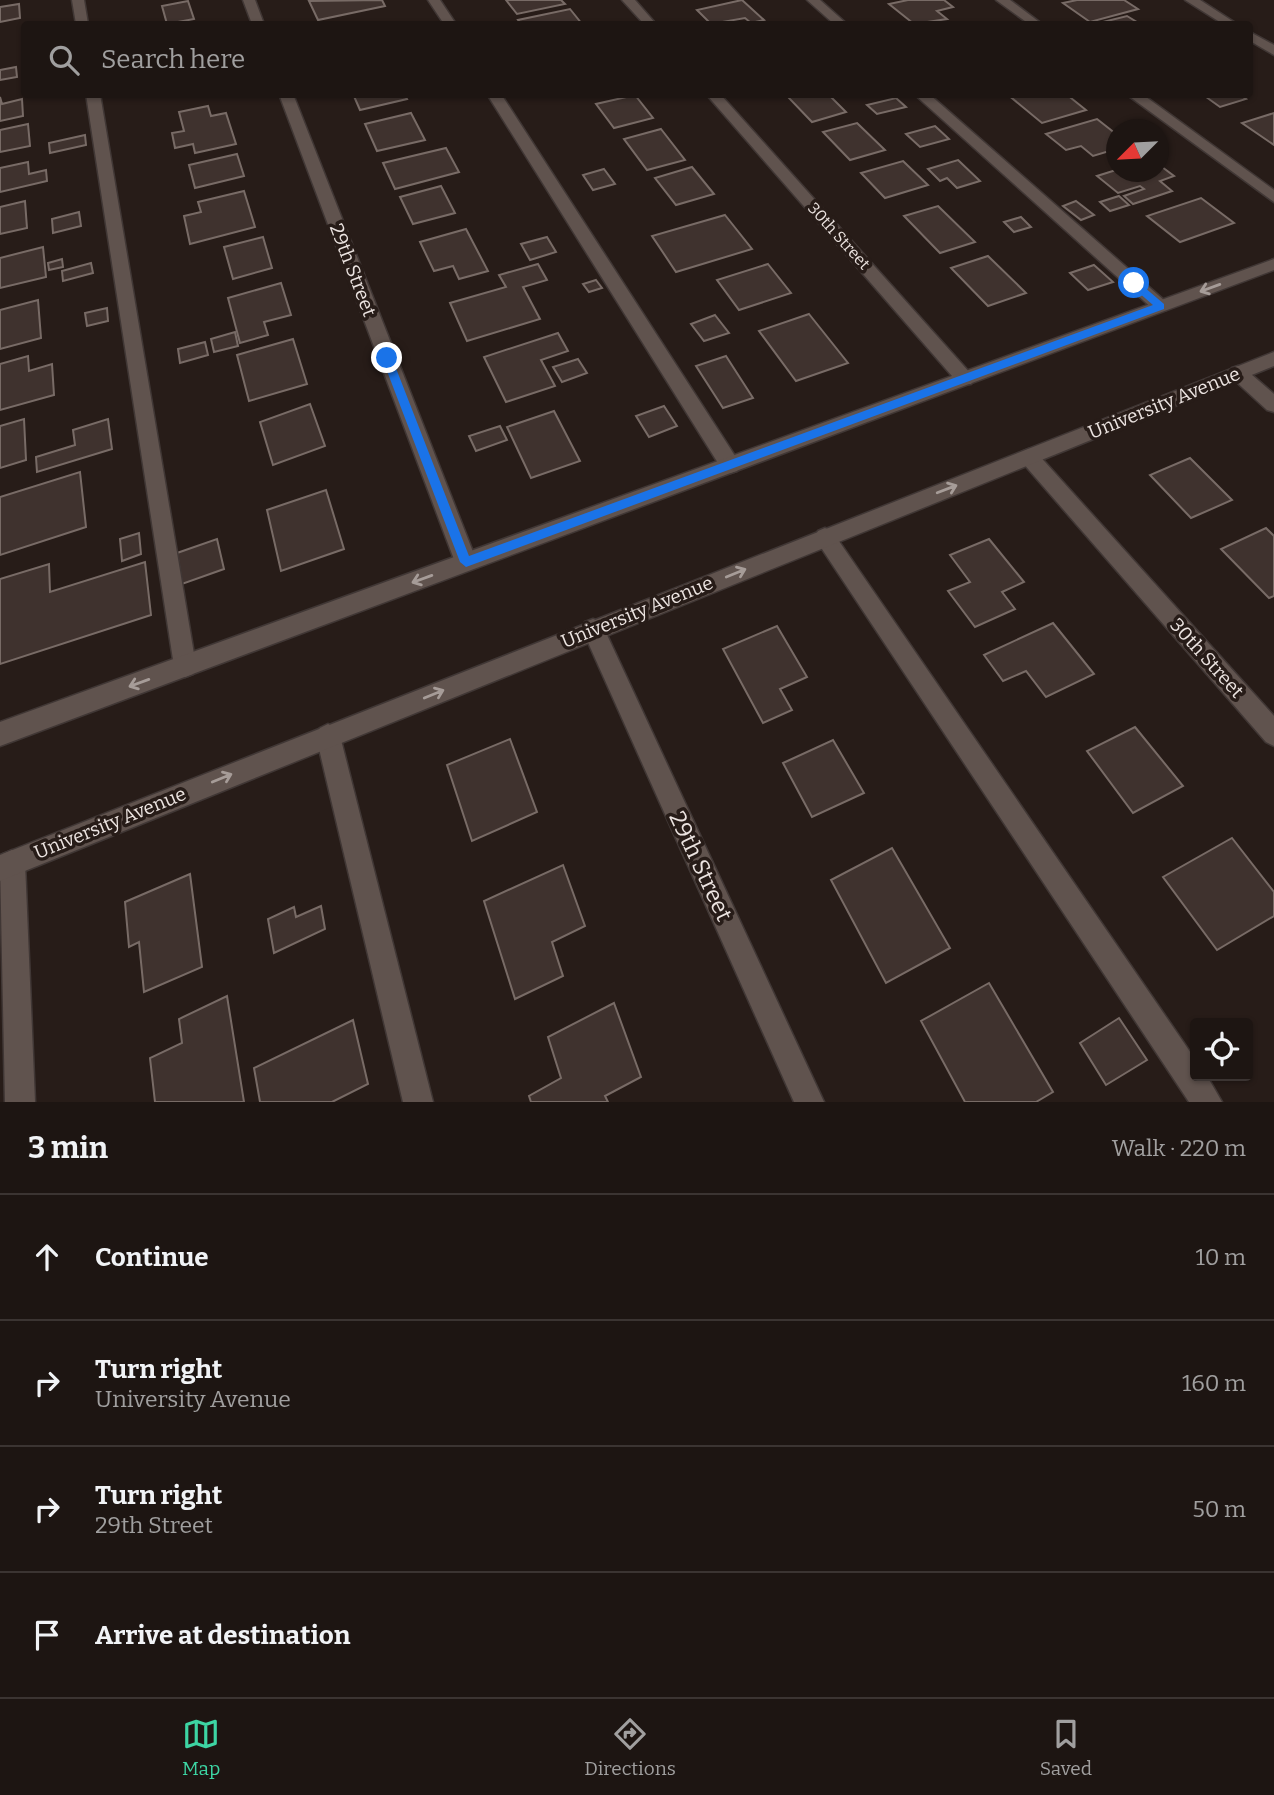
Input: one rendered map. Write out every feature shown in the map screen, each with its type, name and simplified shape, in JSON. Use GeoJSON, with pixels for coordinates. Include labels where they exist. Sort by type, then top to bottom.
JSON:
{"type":"FeatureCollection","features":[{"type":"Feature","properties":{"kind":"street"},"geometry":{"type":"LineString","coordinates":[[78,0],[82,21]]}},
{"type":"Feature","properties":{"kind":"street"},"geometry":{"type":"LineString","coordinates":[[249,0],[257,21]]}},
{"type":"Feature","properties":{"kind":"street"},"geometry":{"type":"LineString","coordinates":[[434,0],[448,21]]}},
{"type":"Feature","properties":{"kind":"street"},"geometry":{"type":"LineString","coordinates":[[628,0],[647,21]]}},
{"type":"Feature","properties":{"kind":"street"},"geometry":{"type":"LineString","coordinates":[[813,0],[838,21]]}},
{"type":"Feature","properties":{"kind":"street"},"geometry":{"type":"LineString","coordinates":[[1002,0],[1031,21]]}},
{"type":"Feature","properties":{"kind":"street"},"geometry":{"type":"LineString","coordinates":[[1191,0],[1226,21]]}},
{"type":"Feature","properties":{"kind":"street"},"geometry":{"type":"LineString","coordinates":[[1253,38],[1274,51]]}},
{"type":"Feature","properties":{"kind":"street"},"geometry":{"type":"LineString","coordinates":[[94,98],[185,666]]}},
{"type":"Feature","properties":{"kind":"street","name":"29th Street"},"geometry":{"type":"LineString","coordinates":[[288,98],[466,562]]}},
{"type":"Feature","properties":{"kind":"street"},"geometry":{"type":"LineString","coordinates":[[497,98],[730,465]]}},
{"type":"Feature","properties":{"kind":"street","name":"30th Street"},"geometry":{"type":"LineString","coordinates":[[716,98],[965,379]]}},
{"type":"Feature","properties":{"kind":"street"},"geometry":{"type":"LineString","coordinates":[[925,98],[1160,306]]}},
{"type":"Feature","properties":{"kind":"street"},"geometry":{"type":"LineString","coordinates":[[1138,98],[1274,197]]}},
{"type":"Feature","properties":{"kind":"street"},"geometry":{"type":"LineString","coordinates":[[0,734],[1274,264]]}},
{"type":"Feature","properties":{"kind":"street","name":"University Avenue"},"geometry":{"type":"LineString","coordinates":[[6,865],[1274,359]]}},
{"type":"Feature","properties":{"kind":"street"},"geometry":{"type":"LineString","coordinates":[[1238,373],[1274,405]]}},
{"type":"Feature","properties":{"kind":"street","name":"30th Street"},"geometry":{"type":"LineString","coordinates":[[1029,457],[1274,734]]}},
{"type":"Feature","properties":{"kind":"street"},"geometry":{"type":"LineString","coordinates":[[825,537],[1206,1102]]}},
{"type":"Feature","properties":{"kind":"street","name":"29th Street"},"geometry":{"type":"LineString","coordinates":[[593,629],[809,1102]]}},
{"type":"Feature","properties":{"kind":"street"},"geometry":{"type":"LineString","coordinates":[[328,736],[418,1102]]}},
{"type":"Feature","properties":{"kind":"street"},"geometry":{"type":"LineString","coordinates":[[6,865],[20,1102]]}},
{"type":"Feature","properties":{"kind":"building"},"geometry":{"type":"Polygon","coordinates":[[[382,0],[385,6],[318,20],[309,1],[382,0]]]}},
{"type":"Feature","properties":{"kind":"building"},"geometry":{"type":"Polygon","coordinates":[[[506,0],[561,0],[565,4],[517,14],[506,0]]]}},
{"type":"Feature","properties":{"kind":"building"},"geometry":{"type":"Polygon","coordinates":[[[742,0],[764,20],[749,21],[745,18],[708,21],[697,10],[742,0]]]}},
{"type":"Feature","properties":{"kind":"building"},"geometry":{"type":"Polygon","coordinates":[[[908,0],[944,0],[953,7],[937,11],[947,19],[910,21],[889,4],[908,0]]]}},
{"type":"Feature","properties":{"kind":"building"},"geometry":{"type":"Polygon","coordinates":[[[1077,0],[1124,0],[1138,9],[1089,21],[1063,3],[1077,0]]]}},
{"type":"Feature","properties":{"kind":"building"},"geometry":{"type":"Polygon","coordinates":[[[188,1],[194,19],[166,21],[162,6],[188,1]]]}},
{"type":"Feature","properties":{"kind":"building"},"geometry":{"type":"Polygon","coordinates":[[[19,4],[20,18],[0,22],[0,7],[19,4]]]}},
{"type":"Feature","properties":{"kind":"building"},"geometry":{"type":"Polygon","coordinates":[[[570,9],[580,21],[519,21],[570,9]]]}},
{"type":"Feature","properties":{"kind":"building"},"geometry":{"type":"Polygon","coordinates":[[[1127,16],[1135,21],[1107,21],[1127,16]]]}},
{"type":"Feature","properties":{"kind":"building"},"geometry":{"type":"Polygon","coordinates":[[[16,67],[17,77],[0,80],[0,70],[16,67]]]}},
{"type":"Feature","properties":{"kind":"building"},"geometry":{"type":"Polygon","coordinates":[[[0,97],[2,104],[22,99],[23,116],[0,121],[0,97]]]}},
{"type":"Feature","properties":{"kind":"building"},"geometry":{"type":"Polygon","coordinates":[[[355,98],[407,99],[360,110],[355,98]]]}},
{"type":"Feature","properties":{"kind":"building"},"geometry":{"type":"Polygon","coordinates":[[[622,98],[637,98],[653,118],[614,128],[596,104],[622,98]]]}},
{"type":"Feature","properties":{"kind":"building"},"geometry":{"type":"Polygon","coordinates":[[[789,98],[832,98],[846,112],[812,122],[789,98]]]}},
{"type":"Feature","properties":{"kind":"building"},"geometry":{"type":"Polygon","coordinates":[[[896,98],[906,107],[877,114],[867,105],[896,98]]]}},
{"type":"Feature","properties":{"kind":"building"},"geometry":{"type":"Polygon","coordinates":[[[1012,98],[1071,98],[1086,110],[1042,123],[1012,98]]]}},
{"type":"Feature","properties":{"kind":"building"},"geometry":{"type":"Polygon","coordinates":[[[1208,98],[1246,99],[1220,107],[1208,98]]]}},
{"type":"Feature","properties":{"kind":"building"},"geometry":{"type":"Polygon","coordinates":[[[208,106],[211,116],[226,113],[236,144],[195,153],[193,144],[175,148],[172,133],[184,131],[179,112],[208,106]]]}},
{"type":"Feature","properties":{"kind":"building"},"geometry":{"type":"Polygon","coordinates":[[[411,113],[425,140],[377,151],[365,124],[411,113]]]}},
{"type":"Feature","properties":{"kind":"building"},"geometry":{"type":"Polygon","coordinates":[[[1274,113],[1274,145],[1242,123],[1274,113]]]}},
{"type":"Feature","properties":{"kind":"building"},"geometry":{"type":"Polygon","coordinates":[[[1097,119],[1106,126],[1106,152],[1093,156],[1081,146],[1066,150],[1046,134],[1097,119]]]}},
{"type":"Feature","properties":{"kind":"building"},"geometry":{"type":"Polygon","coordinates":[[[857,123],[885,150],[850,160],[823,132],[857,123]]]}},
{"type":"Feature","properties":{"kind":"building"},"geometry":{"type":"Polygon","coordinates":[[[28,124],[30,146],[0,152],[0,130],[28,124]]]}},
{"type":"Feature","properties":{"kind":"building"},"geometry":{"type":"Polygon","coordinates":[[[935,126],[949,139],[920,147],[906,134],[935,126]]]}},
{"type":"Feature","properties":{"kind":"building"},"geometry":{"type":"Polygon","coordinates":[[[661,129],[685,160],[647,170],[624,139],[661,129]]]}},
{"type":"Feature","properties":{"kind":"building"},"geometry":{"type":"Polygon","coordinates":[[[85,135],[86,145],[50,153],[49,143],[85,135]]]}},
{"type":"Feature","properties":{"kind":"building"},"geometry":{"type":"Polygon","coordinates":[[[446,148],[459,172],[395,189],[383,163],[446,148]]]}},
{"type":"Feature","properties":{"kind":"building"},"geometry":{"type":"Polygon","coordinates":[[[237,154],[244,176],[195,188],[189,165],[237,154]]]}},
{"type":"Feature","properties":{"kind":"building"},"geometry":{"type":"Polygon","coordinates":[[[958,160],[980,181],[957,188],[947,178],[940,181],[928,169],[958,160]]]}},
{"type":"Feature","properties":{"kind":"building"},"geometry":{"type":"Polygon","coordinates":[[[903,161],[928,185],[885,198],[861,173],[903,161]]]}},
{"type":"Feature","properties":{"kind":"building"},"geometry":{"type":"Polygon","coordinates":[[[28,162],[29,174],[46,170],[47,181],[0,192],[0,168],[28,162]]]}},
{"type":"Feature","properties":{"kind":"building"},"geometry":{"type":"Polygon","coordinates":[[[692,167],[714,194],[676,205],[655,178],[692,167]]]}},
{"type":"Feature","properties":{"kind":"building"},"geometry":{"type":"Polygon","coordinates":[[[604,169],[615,184],[593,190],[583,175],[604,169]]]}},
{"type":"Feature","properties":{"kind":"building"},"geometry":{"type":"Polygon","coordinates":[[[1106,173],[1106,182],[1161,182],[1172,191],[1133,204],[1124,196],[1144,189],[1140,186],[1118,193],[1097,176],[1106,173]]]}},
{"type":"Feature","properties":{"kind":"building"},"geometry":{"type":"Polygon","coordinates":[[[441,186],[455,213],[413,224],[400,197],[441,186]]]}},
{"type":"Feature","properties":{"kind":"building"},"geometry":{"type":"Polygon","coordinates":[[[244,191],[255,227],[190,244],[184,216],[201,212],[198,202],[244,191]]]}},
{"type":"Feature","properties":{"kind":"building"},"geometry":{"type":"Polygon","coordinates":[[[1119,196],[1129,205],[1110,211],[1100,202],[1119,196]]]}},
{"type":"Feature","properties":{"kind":"building"},"geometry":{"type":"Polygon","coordinates":[[[1201,198],[1234,223],[1180,242],[1147,216],[1201,198]]]}},
{"type":"Feature","properties":{"kind":"building"},"geometry":{"type":"Polygon","coordinates":[[[25,201],[27,228],[0,234],[0,207],[25,201]]]}},
{"type":"Feature","properties":{"kind":"building"},"geometry":{"type":"Polygon","coordinates":[[[1076,201],[1094,215],[1081,220],[1063,206],[1076,201]]]}},
{"type":"Feature","properties":{"kind":"building"},"geometry":{"type":"Polygon","coordinates":[[[938,206],[975,242],[940,253],[904,216],[938,206]]]}},
{"type":"Feature","properties":{"kind":"building"},"geometry":{"type":"Polygon","coordinates":[[[79,212],[81,226],[53,233],[52,219],[79,212]]]}},
{"type":"Feature","properties":{"kind":"building"},"geometry":{"type":"Polygon","coordinates":[[[725,215],[752,249],[676,272],[652,236],[725,215]]]}},
{"type":"Feature","properties":{"kind":"building"},"geometry":{"type":"Polygon","coordinates":[[[1021,217],[1031,227],[1014,232],[1004,222],[1021,217]]]}},
{"type":"Feature","properties":{"kind":"building"},"geometry":{"type":"Polygon","coordinates":[[[466,229],[488,271],[459,279],[453,266],[434,271],[420,242],[466,229]]]}},
{"type":"Feature","properties":{"kind":"building"},"geometry":{"type":"Polygon","coordinates":[[[263,237],[272,268],[233,279],[224,247],[263,237]]]}},
{"type":"Feature","properties":{"kind":"building"},"geometry":{"type":"Polygon","coordinates":[[[547,237],[556,252],[530,260],[521,244],[547,237]]]}},
{"type":"Feature","properties":{"kind":"building"},"geometry":{"type":"Polygon","coordinates":[[[43,247],[46,277],[0,288],[0,258],[43,247]]]}},
{"type":"Feature","properties":{"kind":"building"},"geometry":{"type":"Polygon","coordinates":[[[988,256],[1026,293],[988,306],[951,268],[988,256]]]}},
{"type":"Feature","properties":{"kind":"building"},"geometry":{"type":"Polygon","coordinates":[[[62,259],[63,267],[49,270],[48,263],[62,259]]]}},
{"type":"Feature","properties":{"kind":"building"},"geometry":{"type":"Polygon","coordinates":[[[91,263],[93,273],[63,281],[62,271],[91,263]]]}},
{"type":"Feature","properties":{"kind":"building"},"geometry":{"type":"Polygon","coordinates":[[[538,264],[547,280],[523,287],[540,319],[467,341],[450,303],[506,287],[499,275],[538,264]]]}},
{"type":"Feature","properties":{"kind":"building"},"geometry":{"type":"Polygon","coordinates":[[[768,264],[791,293],[739,310],[717,280],[768,264]]]}},
{"type":"Feature","properties":{"kind":"building"},"geometry":{"type":"Polygon","coordinates":[[[1094,265],[1113,282],[1088,290],[1070,273],[1094,265]]]}},
{"type":"Feature","properties":{"kind":"building"},"geometry":{"type":"Polygon","coordinates":[[[596,280],[602,288],[589,292],[583,284],[596,280]]]}},
{"type":"Feature","properties":{"kind":"building"},"geometry":{"type":"Polygon","coordinates":[[[281,283],[291,315],[264,322],[268,335],[240,343],[228,298],[281,283]]]}},
{"type":"Feature","properties":{"kind":"building"},"geometry":{"type":"Polygon","coordinates":[[[38,300],[41,338],[0,349],[0,310],[38,300]]]}},
{"type":"Feature","properties":{"kind":"building"},"geometry":{"type":"Polygon","coordinates":[[[107,308],[108,321],[87,326],[85,313],[107,308]]]}},
{"type":"Feature","properties":{"kind":"building"},"geometry":{"type":"Polygon","coordinates":[[[809,314],[848,363],[796,381],[759,331],[809,314]]]}},
{"type":"Feature","properties":{"kind":"building"},"geometry":{"type":"Polygon","coordinates":[[[715,315],[729,333],[704,341],[691,324],[715,315]]]}},
{"type":"Feature","properties":{"kind":"building"},"geometry":{"type":"Polygon","coordinates":[[[235,332],[238,346],[214,352],[211,339],[235,332]]]}},
{"type":"Feature","properties":{"kind":"building"},"geometry":{"type":"Polygon","coordinates":[[[558,333],[568,351],[541,360],[555,386],[506,402],[484,357],[558,333]]]}},
{"type":"Feature","properties":{"kind":"building"},"geometry":{"type":"Polygon","coordinates":[[[293,339],[307,384],[249,401],[237,355],[293,339]]]}},
{"type":"Feature","properties":{"kind":"building"},"geometry":{"type":"Polygon","coordinates":[[[205,342],[208,355],[180,363],[178,349],[205,342]]]}},
{"type":"Feature","properties":{"kind":"building"},"geometry":{"type":"Polygon","coordinates":[[[28,356],[29,371],[52,364],[54,395],[0,410],[0,364],[28,356]]]}},
{"type":"Feature","properties":{"kind":"building"},"geometry":{"type":"Polygon","coordinates":[[[726,356],[753,398],[723,408],[696,366],[726,356]]]}},
{"type":"Feature","properties":{"kind":"building"},"geometry":{"type":"Polygon","coordinates":[[[578,359],[587,373],[562,382],[553,367],[578,359]]]}},
{"type":"Feature","properties":{"kind":"building"},"geometry":{"type":"Polygon","coordinates":[[[310,404],[325,446],[273,465],[260,422],[310,404]]]}},
{"type":"Feature","properties":{"kind":"building"},"geometry":{"type":"Polygon","coordinates":[[[664,406],[677,426],[649,437],[636,416],[664,406]]]}},
{"type":"Feature","properties":{"kind":"building"},"geometry":{"type":"Polygon","coordinates":[[[554,411],[580,461],[531,478],[507,427],[554,411]]]}},
{"type":"Feature","properties":{"kind":"building"},"geometry":{"type":"Polygon","coordinates":[[[24,419],[26,460],[0,468],[0,426],[24,419]]]}},
{"type":"Feature","properties":{"kind":"building"},"geometry":{"type":"Polygon","coordinates":[[[108,419],[112,449],[37,472],[36,457],[75,445],[73,430],[108,419]]]}},
{"type":"Feature","properties":{"kind":"building"},"geometry":{"type":"Polygon","coordinates":[[[500,426],[507,440],[476,451],[469,436],[500,426]]]}},
{"type":"Feature","properties":{"kind":"building"},"geometry":{"type":"Polygon","coordinates":[[[1190,458],[1232,500],[1191,518],[1150,475],[1190,458]]]}},
{"type":"Feature","properties":{"kind":"building"},"geometry":{"type":"Polygon","coordinates":[[[80,472],[86,527],[0,555],[0,497],[80,472]]]}},
{"type":"Feature","properties":{"kind":"building"},"geometry":{"type":"Polygon","coordinates":[[[326,490],[344,549],[281,571],[267,510],[326,490]]]}},
{"type":"Feature","properties":{"kind":"building"},"geometry":{"type":"Polygon","coordinates":[[[1266,528],[1274,536],[1274,596],[1269,598],[1221,549],[1266,528]]]}},
{"type":"Feature","properties":{"kind":"building"},"geometry":{"type":"Polygon","coordinates":[[[139,533],[141,554],[122,561],[120,539],[139,533]]]}},
{"type":"Feature","properties":{"kind":"building"},"geometry":{"type":"Polygon","coordinates":[[[217,539],[224,569],[182,584],[177,553],[217,539]]]}},
{"type":"Feature","properties":{"kind":"building"},"geometry":{"type":"Polygon","coordinates":[[[989,539],[1024,582],[1002,592],[1015,609],[975,627],[948,591],[970,582],[950,555],[989,539]]]}},
{"type":"Feature","properties":{"kind":"building"},"geometry":{"type":"Polygon","coordinates":[[[145,562],[151,615],[0,664],[0,579],[49,564],[50,592],[145,562]]]}},
{"type":"Feature","properties":{"kind":"building"},"geometry":{"type":"Polygon","coordinates":[[[1053,623],[1094,674],[1046,697],[1026,671],[1003,681],[984,655],[1053,623]]]}},
{"type":"Feature","properties":{"kind":"building"},"geometry":{"type":"Polygon","coordinates":[[[777,626],[807,677],[780,689],[792,710],[763,723],[723,649],[777,626]]]}},
{"type":"Feature","properties":{"kind":"building"},"geometry":{"type":"Polygon","coordinates":[[[1135,727],[1183,786],[1133,813],[1087,751],[1135,727]]]}},
{"type":"Feature","properties":{"kind":"building"},"geometry":{"type":"Polygon","coordinates":[[[510,739],[537,812],[472,841],[447,765],[510,739]]]}},
{"type":"Feature","properties":{"kind":"building"},"geometry":{"type":"Polygon","coordinates":[[[833,740],[864,793],[812,817],[783,763],[833,740]]]}},
{"type":"Feature","properties":{"kind":"building"},"geometry":{"type":"Polygon","coordinates":[[[1232,838],[1274,892],[1274,916],[1217,950],[1163,877],[1232,838]]]}},
{"type":"Feature","properties":{"kind":"building"},"geometry":{"type":"Polygon","coordinates":[[[892,848],[950,948],[886,983],[831,880],[892,848]]]}},
{"type":"Feature","properties":{"kind":"building"},"geometry":{"type":"Polygon","coordinates":[[[563,865],[585,926],[552,942],[563,976],[515,999],[484,901],[563,865]]]}},
{"type":"Feature","properties":{"kind":"building"},"geometry":{"type":"Polygon","coordinates":[[[190,874],[202,967],[144,992],[139,942],[129,947],[125,902],[190,874]]]}},
{"type":"Feature","properties":{"kind":"building"},"geometry":{"type":"Polygon","coordinates":[[[321,906],[325,929],[274,953],[268,919],[294,907],[296,917],[321,906]]]}},
{"type":"Feature","properties":{"kind":"building"},"geometry":{"type":"Polygon","coordinates":[[[989,983],[1053,1092],[1036,1102],[965,1102],[921,1021],[989,983]]]}},
{"type":"Feature","properties":{"kind":"building"},"geometry":{"type":"Polygon","coordinates":[[[227,996],[244,1102],[155,1102],[150,1058],[182,1043],[179,1019],[227,996]]]}},
{"type":"Feature","properties":{"kind":"building"},"geometry":{"type":"Polygon","coordinates":[[[614,1003],[641,1077],[605,1096],[608,1102],[531,1102],[529,1096],[561,1078],[548,1037],[614,1003]]]}},
{"type":"Feature","properties":{"kind":"building"},"geometry":{"type":"Polygon","coordinates":[[[1119,1018],[1147,1060],[1106,1085],[1080,1043],[1119,1018]]]}},
{"type":"Feature","properties":{"kind":"building"},"geometry":{"type":"Polygon","coordinates":[[[353,1020],[368,1084],[332,1102],[260,1102],[254,1068],[353,1020]]]}},
{"type":"Feature","properties":{"kind":"route"},"geometry":{"type":"LineString","coordinates":[[387,358],[466,562],[1160,306],[1134,283]]}}]}
